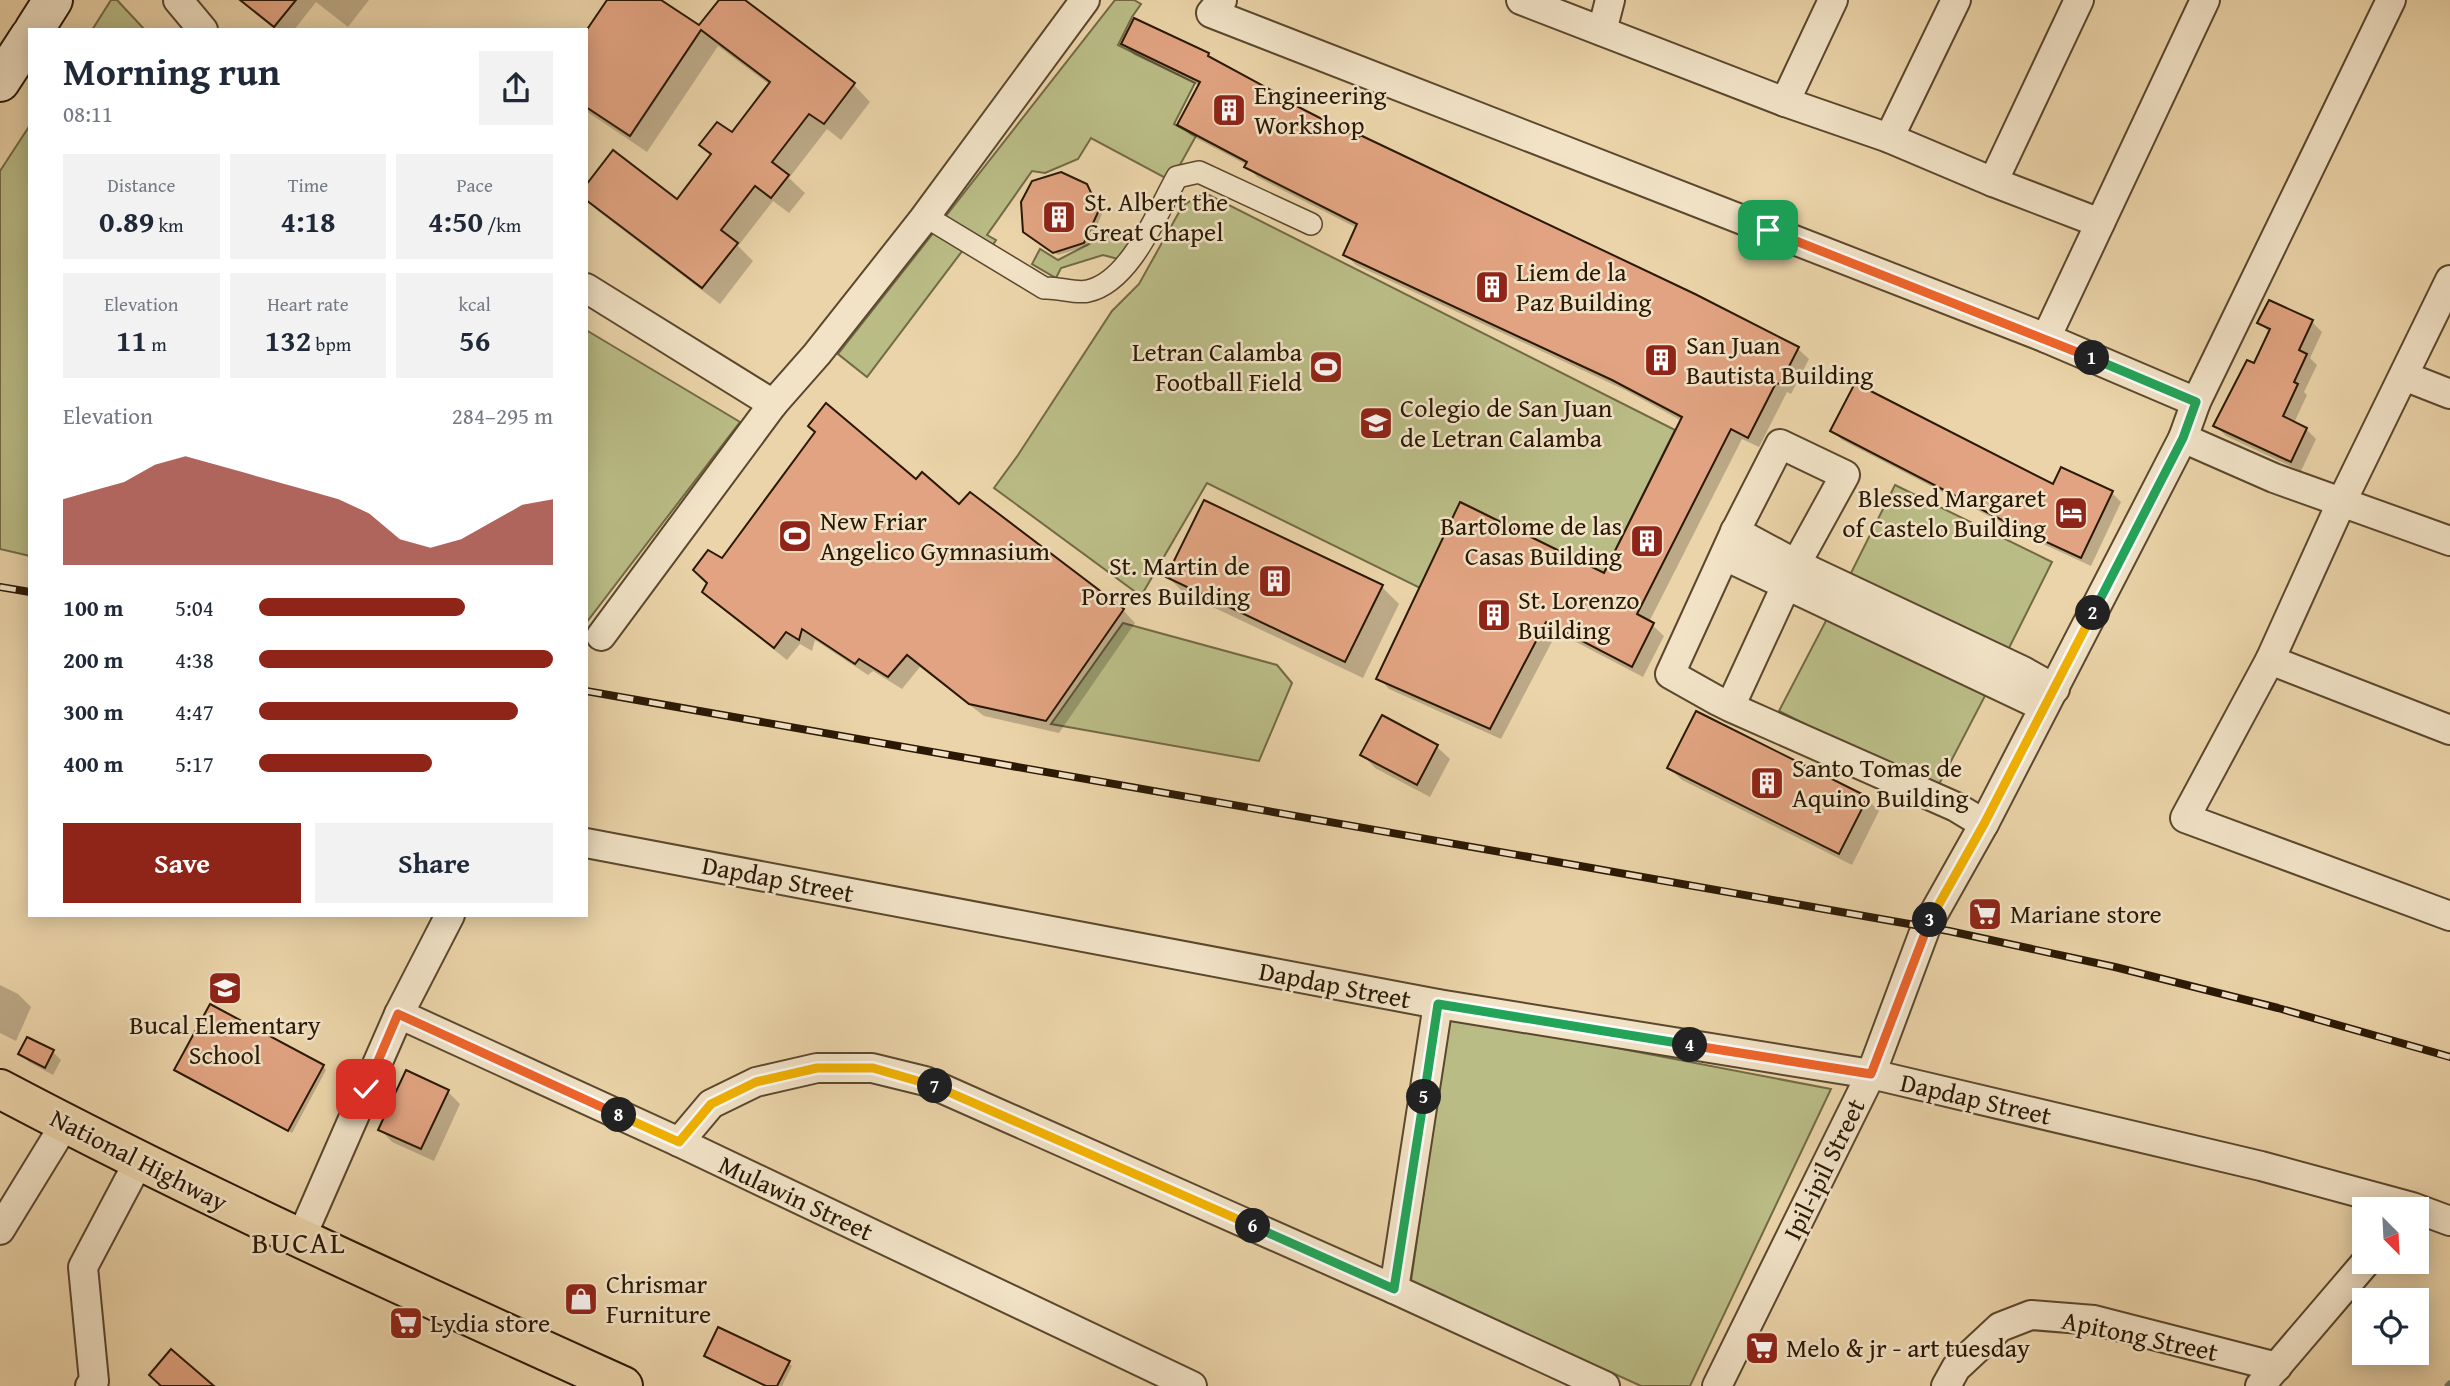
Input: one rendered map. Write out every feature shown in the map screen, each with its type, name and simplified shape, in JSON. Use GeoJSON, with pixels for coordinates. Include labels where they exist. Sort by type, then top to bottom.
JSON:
{"type":"FeatureCollection","features":[{"type":"Feature","properties":{"kind":"main road"},"geometry":{"type":"LineString","coordinates":[[35,28],[53,0]]}},
{"type":"Feature","properties":{"kind":"main road"},"geometry":{"type":"LineString","coordinates":[[0,82],[28,39]]}},
{"type":"Feature","properties":{"kind":"main road","name":"National Highway"},"geometry":{"type":"LineString","coordinates":[[0,1089],[300,1240],[623,1386]]}},
{"type":"Feature","properties":{"kind":"street"},"geometry":{"type":"LineString","coordinates":[[178,0],[201,28]]}},
{"type":"Feature","properties":{"kind":"street"},"geometry":{"type":"LineString","coordinates":[[601,636],[773,404],[817,354],[925,216],[1085,0]]}},
{"type":"Feature","properties":{"kind":"street"},"geometry":{"type":"LineString","coordinates":[[1222,0],[1211,13],[2046,338],[2196,402]]}},
{"type":"Feature","properties":{"kind":"street"},"geometry":{"type":"LineString","coordinates":[[1521,0],[1785,102],[1889,138],[2100,223]]}},
{"type":"Feature","properties":{"kind":"street"},"geometry":{"type":"LineString","coordinates":[[1602,31],[1610,0]]}},
{"type":"Feature","properties":{"kind":"street"},"geometry":{"type":"LineString","coordinates":[[1785,102],[1833,0]]}},
{"type":"Feature","properties":{"kind":"street"},"geometry":{"type":"LineString","coordinates":[[1889,138],[1956,0]]}},
{"type":"Feature","properties":{"kind":"street"},"geometry":{"type":"LineString","coordinates":[[1993,182],[2079,0]]}},
{"type":"Feature","properties":{"kind":"street"},"geometry":{"type":"LineString","coordinates":[[2046,338],[2205,0]]}},
{"type":"Feature","properties":{"kind":"street","name":"Ipil-ipil Street"},"geometry":{"type":"LineString","coordinates":[[1717,1386],[1871,1074],[1926,927],[1984,824],[2183,438],[2196,402],[2390,0]]}},
{"type":"Feature","properties":{"kind":"street"},"geometry":{"type":"LineString","coordinates":[[925,216],[1044,288],[1057,287],[1085,292],[1109,283],[1127,265],[1177,177],[1199,172],[1311,224]]}},
{"type":"Feature","properties":{"kind":"street"},"geometry":{"type":"LineString","coordinates":[[2450,280],[2342,501],[2270,660],[2185,818],[2450,916]]}},
{"type":"Feature","properties":{"kind":"street"},"geometry":{"type":"LineString","coordinates":[[588,289],[773,404]]}},
{"type":"Feature","properties":{"kind":"street"},"geometry":{"type":"LineString","coordinates":[[2404,376],[2450,394]]}},
{"type":"Feature","properties":{"kind":"street"},"geometry":{"type":"LineString","coordinates":[[2183,438],[2274,478],[2450,541]]}},
{"type":"Feature","properties":{"kind":"street"},"geometry":{"type":"LineString","coordinates":[[1730,706],[1792,574],[1845,475],[1780,444],[1670,674],[1730,706],[1956,807],[1984,824]]}},
{"type":"Feature","properties":{"kind":"street"},"geometry":{"type":"LineString","coordinates":[[1730,544],[2050,698]]}},
{"type":"Feature","properties":{"kind":"street"},"geometry":{"type":"LineString","coordinates":[[2270,660],[2450,730]]}},
{"type":"Feature","properties":{"kind":"street","name":"Dapdap Street"},"geometry":{"type":"LineString","coordinates":[[588,843],[1438,1004],[1871,1074],[2261,1166],[2372,1197]]}},
{"type":"Feature","properties":{"kind":"street"},"geometry":{"type":"LineString","coordinates":[[300,1240],[398,1014],[449,917]]}},
{"type":"Feature","properties":{"kind":"street"},"geometry":{"type":"LineString","coordinates":[[1394,1289],[1438,1004]]}},
{"type":"Feature","properties":{"kind":"street","name":"Mulawin Street"},"geometry":{"type":"LineString","coordinates":[[398,1014],[679,1142],[1192,1386]]}},
{"type":"Feature","properties":{"kind":"street"},"geometry":{"type":"LineString","coordinates":[[679,1142],[711,1104],[756,1082],[817,1068],[873,1068],[925,1081],[1394,1289],[1605,1386]]}},
{"type":"Feature","properties":{"kind":"street"},"geometry":{"type":"LineString","coordinates":[[0,1230],[65,1124]]}},
{"type":"Feature","properties":{"kind":"street"},"geometry":{"type":"LineString","coordinates":[[95,1384],[83,1268],[139,1161]]}},
{"type":"Feature","properties":{"kind":"street","name":"Dapdap Street"},"geometry":{"type":"LineString","coordinates":[[2429,1214],[2450,1221]]}},
{"type":"Feature","properties":{"kind":"street"},"geometry":{"type":"LineString","coordinates":[[2269,1376],[2356,1274]]}},
{"type":"Feature","properties":{"kind":"street","name":"Apitong Street"},"geometry":{"type":"LineString","coordinates":[[1946,1386],[1956,1368],[2000,1327],[2031,1315],[2094,1320],[2269,1376]]}},
{"type":"Feature","properties":{"kind":"green space"},"geometry":{"type":"Polygon","coordinates":[[[111,0],[117,0],[143,28],[93,28],[111,0]]]}},
{"type":"Feature","properties":{"kind":"green space"},"geometry":{"type":"Polygon","coordinates":[[[1115,0],[1134,0],[1141,4],[1118,45],[1195,83],[1174,124],[1196,136],[1171,181],[1091,138],[1078,159],[1045,173],[1032,171],[987,235],[996,240],[988,252],[942,221],[1115,0]]]}},
{"type":"Feature","properties":{"kind":"green space"},"geometry":{"type":"Polygon","coordinates":[[[28,128],[28,556],[0,549],[0,171],[28,128]]]}},
{"type":"Feature","properties":{"kind":"green space"},"geometry":{"type":"Polygon","coordinates":[[[1205,193],[1675,430],[1604,573],[1461,502],[1420,588],[1207,483],[1141,596],[994,488],[1112,311],[1139,284],[1183,205],[1205,193]]]}},
{"type":"Feature","properties":{"kind":"green space"},"geometry":{"type":"Polygon","coordinates":[[[938,227],[966,246],[867,377],[838,354],[938,227]]]}},
{"type":"Feature","properties":{"kind":"green space"},"geometry":{"type":"Polygon","coordinates":[[[1098,229],[1130,241],[1122,260],[1103,255],[1061,268],[1056,278],[1032,264],[1040,249],[1058,260],[1093,242],[1098,229]]]}},
{"type":"Feature","properties":{"kind":"green space"},"geometry":{"type":"Polygon","coordinates":[[[588,331],[740,422],[588,620],[588,331]]]}},
{"type":"Feature","properties":{"kind":"green space"},"geometry":{"type":"Polygon","coordinates":[[[1895,485],[2052,562],[2004,658],[1847,581],[1895,485]]]}},
{"type":"Feature","properties":{"kind":"green space"},"geometry":{"type":"Polygon","coordinates":[[[1830,613],[1987,692],[1936,790],[1779,711],[1830,613]]]}},
{"type":"Feature","properties":{"kind":"green space"},"geometry":{"type":"Polygon","coordinates":[[[1123,623],[1277,665],[1292,683],[1259,761],[1051,724],[1123,623]]]}},
{"type":"Feature","properties":{"kind":"green space"},"geometry":{"type":"Polygon","coordinates":[[[1449,1016],[1831,1089],[1690,1386],[1641,1386],[1411,1281],[1449,1016]]]}},
{"type":"Feature","properties":{"kind":"building"},"geometry":{"type":"Polygon","coordinates":[[[240,0],[296,0],[274,27],[240,0]]]}},
{"type":"Feature","properties":{"kind":"building"},"geometry":{"type":"Polygon","coordinates":[[[607,0],[661,0],[699,25],[719,0],[745,0],[855,83],[824,124],[809,114],[772,162],[789,175],[771,198],[755,186],[721,230],[738,243],[702,288],[588,202],[588,182],[613,150],[677,199],[711,154],[699,145],[717,122],[732,132],[770,82],[701,30],[630,136],[588,108],[588,28],[607,0]]]}},
{"type":"Feature","properties":{"kind":"building"},"geometry":{"type":"Polygon","coordinates":[[[1134,18],[1209,53],[1208,56],[1280,95],[1279,97],[1359,138],[1360,135],[1695,294],[1799,347],[1780,384],[1776,383],[1748,438],[1731,429],[1637,614],[1654,623],[1632,667],[1546,622],[1490,729],[1376,679],[1460,502],[1604,573],[1682,417],[1612,380],[1343,255],[1357,224],[1244,167],[1247,162],[1177,125],[1200,82],[1121,44],[1134,18]]]}},
{"type":"Feature","properties":{"kind":"building","name":"St. Albert the Great Chapel"},"geometry":{"type":"Polygon","coordinates":[[[1061,172],[1087,184],[1099,210],[1084,243],[1053,253],[1023,232],[1021,202],[1032,181],[1061,172]]]}},
{"type":"Feature","properties":{"kind":"building"},"geometry":{"type":"Polygon","coordinates":[[[2269,300],[2313,320],[2299,350],[2307,354],[2294,382],[2298,384],[2283,416],[2307,428],[2291,462],[2213,426],[2247,360],[2254,363],[2270,329],[2257,323],[2269,300]]]}},
{"type":"Feature","properties":{"kind":"building"},"geometry":{"type":"Polygon","coordinates":[[[1855,383],[2053,484],[2061,467],[2113,491],[2081,558],[1830,431],[1855,383]]]}},
{"type":"Feature","properties":{"kind":"building"},"geometry":{"type":"Polygon","coordinates":[[[826,403],[916,479],[922,472],[959,504],[970,492],[1124,609],[1046,721],[969,704],[907,655],[888,677],[859,659],[855,664],[802,629],[799,640],[786,632],[774,648],[702,592],[707,583],[693,570],[708,550],[722,558],[815,432],[808,426],[826,403]]]}},
{"type":"Feature","properties":{"kind":"building","name":"St. Martin de Porres Building"},"geometry":{"type":"Polygon","coordinates":[[[1204,500],[1383,585],[1345,662],[1166,577],[1204,500]]]}},
{"type":"Feature","properties":{"kind":"building","name":"Santo Tomas de Aquino Building"},"geometry":{"type":"Polygon","coordinates":[[[1696,711],[1868,797],[1839,854],[1667,768],[1696,711]]]}},
{"type":"Feature","properties":{"kind":"building"},"geometry":{"type":"Polygon","coordinates":[[[1382,715],[1438,745],[1417,785],[1360,755],[1382,715]]]}},
{"type":"Feature","properties":{"kind":"building"},"geometry":{"type":"Polygon","coordinates":[[[210,1004],[324,1065],[288,1131],[174,1070],[210,1004]]]}},
{"type":"Feature","properties":{"kind":"building"},"geometry":{"type":"Polygon","coordinates":[[[27,1037],[54,1050],[45,1068],[18,1054],[27,1037]]]}},
{"type":"Feature","properties":{"kind":"building"},"geometry":{"type":"Polygon","coordinates":[[[406,1070],[449,1090],[421,1149],[378,1130],[406,1070]]]}},
{"type":"Feature","properties":{"kind":"building"},"geometry":{"type":"Polygon","coordinates":[[[718,1327],[790,1361],[777,1386],[766,1386],[704,1356],[718,1327]]]}},
{"type":"Feature","properties":{"kind":"building"},"geometry":{"type":"Polygon","coordinates":[[[171,1349],[214,1386],[161,1386],[149,1375],[171,1349]]]}},
{"type":"Feature","properties":{"kind":"railway"},"geometry":{"type":"LineString","coordinates":[[0,587],[28,592]]}},
{"type":"Feature","properties":{"kind":"railway"},"geometry":{"type":"LineString","coordinates":[[588,691],[1949,931],[2115,967],[2278,1008],[2450,1057]]}},
{"type":"Feature","properties":{"kind":"place","name":"Engineering Workshop"},"geometry":{"type":"Point","coordinates":[1229,110]}},
{"type":"Feature","properties":{"kind":"place","name":"St. Albert the Great Chapel"},"geometry":{"type":"Point","coordinates":[1059,217]}},
{"type":"Feature","properties":{"kind":"place","name":"Liem de la Paz Building"},"geometry":{"type":"Point","coordinates":[1492,287]}},
{"type":"Feature","properties":{"kind":"place","name":"San Juan Bautista Building"},"geometry":{"type":"Point","coordinates":[1661,360]}},
{"type":"Feature","properties":{"kind":"place","name":"Letran Calamba Football Field"},"geometry":{"type":"Point","coordinates":[1326,367]}},
{"type":"Feature","properties":{"kind":"place","name":"Colegio de San Juan de Letran Calamba"},"geometry":{"type":"Point","coordinates":[1376,423]}},
{"type":"Feature","properties":{"kind":"place","name":"Blessed Margaret of Castelo Building"},"geometry":{"type":"Point","coordinates":[2071,513]}},
{"type":"Feature","properties":{"kind":"place","name":"New Friar Angelico Gymnasium"},"geometry":{"type":"Point","coordinates":[795,536]}},
{"type":"Feature","properties":{"kind":"place","name":"Bartolome de las Casas Building"},"geometry":{"type":"Point","coordinates":[1647,541]}},
{"type":"Feature","properties":{"kind":"place","name":"St. Martin de Porres Building"},"geometry":{"type":"Point","coordinates":[1275,581]}},
{"type":"Feature","properties":{"kind":"place","name":"St. Lorenzo Building"},"geometry":{"type":"Point","coordinates":[1494,615]}},
{"type":"Feature","properties":{"kind":"place","name":"Santo Tomas de Aquino Building"},"geometry":{"type":"Point","coordinates":[1767,783]}},
{"type":"Feature","properties":{"kind":"place","name":"Mariane store"},"geometry":{"type":"Point","coordinates":[1985,914]}},
{"type":"Feature","properties":{"kind":"place","name":"Bucal Elementary School"},"geometry":{"type":"Point","coordinates":[225,988]}},
{"type":"Feature","properties":{"kind":"place","name":"Chrismar Furniture"},"geometry":{"type":"Point","coordinates":[581,1299]}},
{"type":"Feature","properties":{"kind":"place","name":"Lydia store"},"geometry":{"type":"Point","coordinates":[406,1323]}},
{"type":"Feature","properties":{"kind":"place","name":"Melo & jr - art tuesday"},"geometry":{"type":"Point","coordinates":[1762,1348]}},
{"type":"Feature","properties":{"kind":"district","name":"BUCAL"},"geometry":{"type":"Point","coordinates":[299,1243]}},
{"type":"Feature","properties":{"kind":"route"},"geometry":{"type":"LineString","coordinates":[[366,1089],[398,1014],[679,1142],[711,1104],[756,1082],[817,1068],[873,1068],[925,1081],[1394,1289],[1438,1004],[1871,1074],[1926,927],[2055,689],[2183,438],[2196,402],[2046,338],[1768,230]]}}]}
